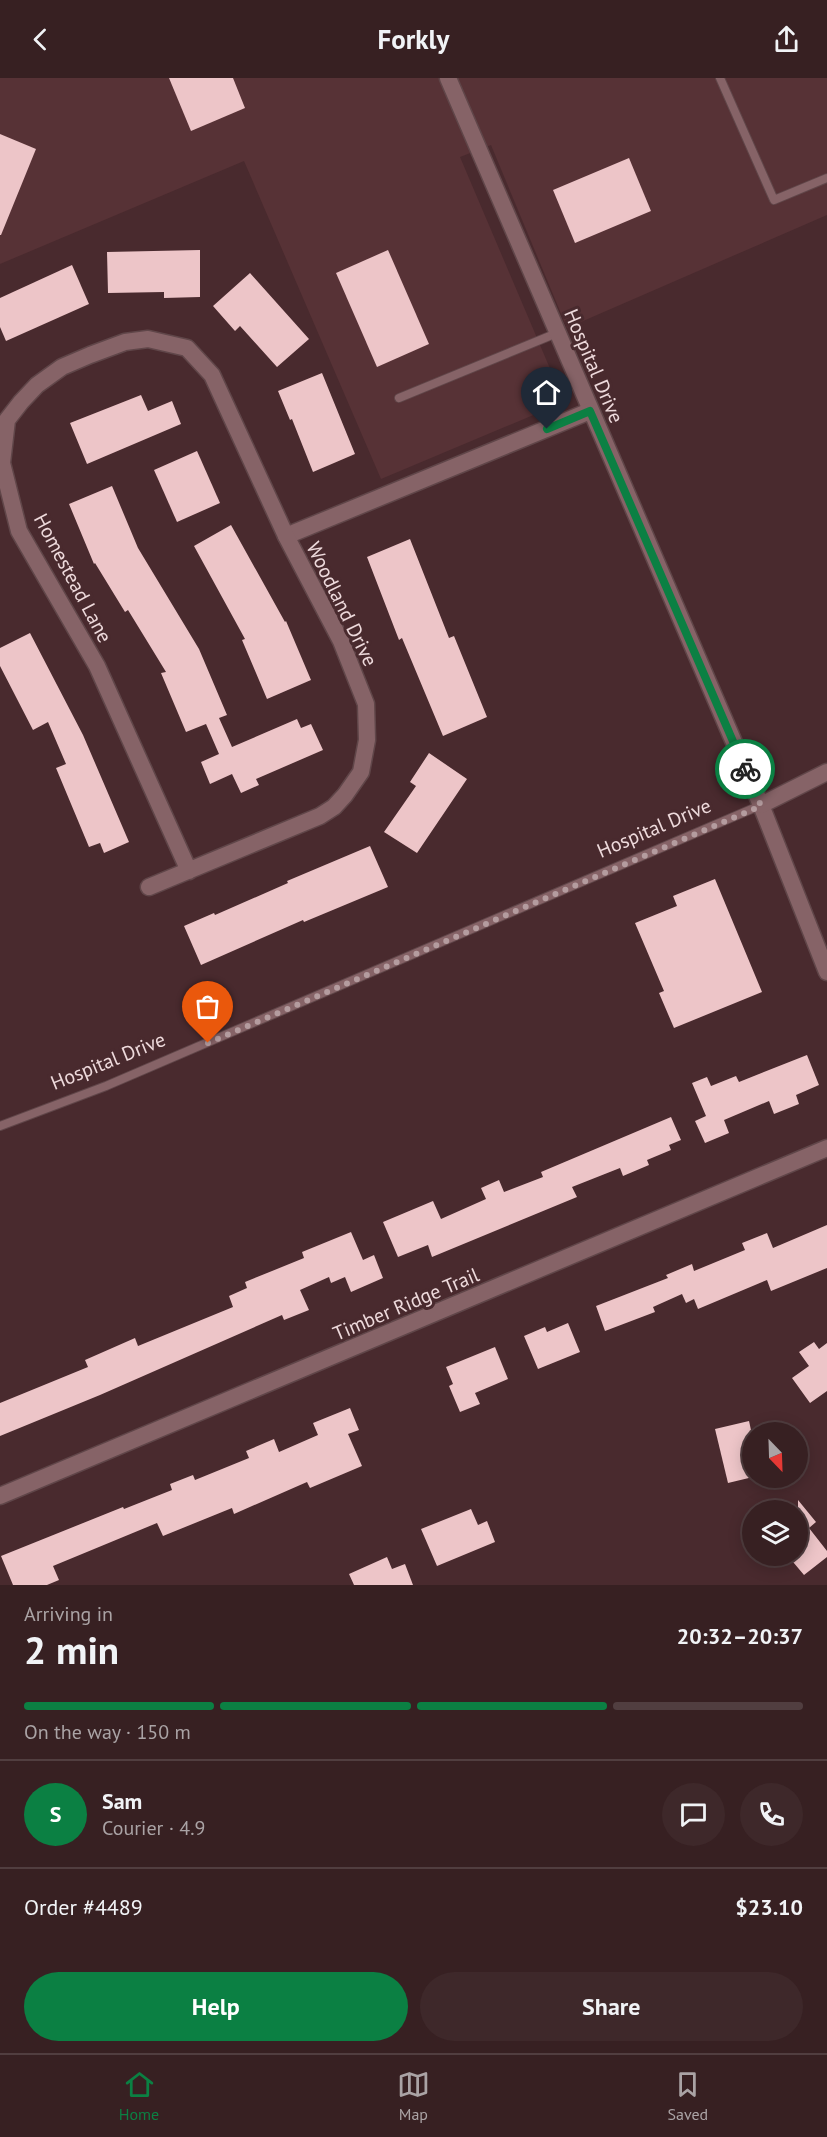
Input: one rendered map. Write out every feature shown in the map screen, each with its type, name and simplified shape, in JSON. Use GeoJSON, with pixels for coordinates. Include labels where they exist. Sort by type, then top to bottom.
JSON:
{"type":"FeatureCollection","features":[{"type":"Feature","properties":{"kind":"street","name":"Hospital Drive"},"geometry":{"type":"LineString","coordinates":[[448,78],[761,806]]}},
{"type":"Feature","properties":{"kind":"street","name":"Homestead Lane"},"geometry":{"type":"LineString","coordinates":[[189,871],[97,666],[19,531],[2,463],[3,438],[7,420],[38,385],[62,367],[125,342],[148,339],[187,348],[212,375],[286,536]]}},
{"type":"Feature","properties":{"kind":"street","name":"Woodland Drive"},"geometry":{"type":"LineString","coordinates":[[149,887],[320,816],[334,807],[361,772],[368,740],[366,704],[341,641],[286,536],[590,411]]}},
{"type":"Feature","properties":{"kind":"street"},"geometry":{"type":"LineString","coordinates":[[827,772],[761,806],[827,972]]}},
{"type":"Feature","properties":{"kind":"street","name":"Timber Ridge Trail"},"geometry":{"type":"LineString","coordinates":[[0,1496],[827,1148]]}},
{"type":"Feature","properties":{"kind":"lane"},"geometry":{"type":"LineString","coordinates":[[720,78],[774,200],[827,178]]}},
{"type":"Feature","properties":{"kind":"lane"},"geometry":{"type":"LineString","coordinates":[[399,398],[557,333]]}},
{"type":"Feature","properties":{"kind":"lane","name":"Hospital Drive"},"geometry":{"type":"LineString","coordinates":[[0,1126],[106,1086],[761,806]]}},
{"type":"Feature","properties":{"kind":"shaded area"},"geometry":{"type":"Polygon","coordinates":[[[0,78],[827,78],[827,215],[567,328],[491,145],[460,157],[557,385],[558,394],[550,408],[381,479],[244,161],[0,264],[0,78]]]}},
{"type":"Feature","properties":{"kind":"building"},"geometry":{"type":"Polygon","coordinates":[[[169,78],[233,78],[245,108],[191,131],[169,78]]]}},
{"type":"Feature","properties":{"kind":"building"},"geometry":{"type":"Polygon","coordinates":[[[0,134],[36,149],[1,235],[0,235],[0,134]]]}},
{"type":"Feature","properties":{"kind":"building"},"geometry":{"type":"Polygon","coordinates":[[[629,158],[651,211],[575,243],[553,190],[629,158]]]}},
{"type":"Feature","properties":{"kind":"building"},"geometry":{"type":"Polygon","coordinates":[[[200,250],[200,297],[164,298],[164,292],[108,293],[107,252],[200,250]]]}},
{"type":"Feature","properties":{"kind":"building"},"geometry":{"type":"Polygon","coordinates":[[[388,250],[429,344],[377,367],[336,273],[388,250]]]}},
{"type":"Feature","properties":{"kind":"building"},"geometry":{"type":"Polygon","coordinates":[[[72,265],[89,304],[6,341],[0,327],[0,298],[72,265]]]}},
{"type":"Feature","properties":{"kind":"building"},"geometry":{"type":"Polygon","coordinates":[[[250,273],[309,339],[277,367],[240,326],[235,331],[213,306],[250,273]]]}},
{"type":"Feature","properties":{"kind":"building"},"geometry":{"type":"Polygon","coordinates":[[[322,373],[355,454],[313,472],[278,391],[322,373]]]}},
{"type":"Feature","properties":{"kind":"building"},"geometry":{"type":"Polygon","coordinates":[[[141,395],[148,411],[172,401],[181,424],[87,464],[70,423],[141,395]]]}},
{"type":"Feature","properties":{"kind":"building"},"geometry":{"type":"Polygon","coordinates":[[[197,451],[220,503],[177,522],[154,470],[197,451]]]}},
{"type":"Feature","properties":{"kind":"building"},"geometry":{"type":"Polygon","coordinates":[[[112,486],[138,548],[199,649],[227,715],[219,718],[232,747],[297,719],[301,728],[311,724],[323,750],[256,779],[259,785],[241,793],[232,774],[210,784],[201,762],[219,754],[206,724],[186,732],[161,673],[166,672],[128,610],[125,612],[94,564],[69,504],[112,486]]]}},
{"type":"Feature","properties":{"kind":"building"},"geometry":{"type":"Polygon","coordinates":[[[231,525],[286,621],[311,680],[267,699],[242,640],[245,639],[194,546],[231,525]]]}},
{"type":"Feature","properties":{"kind":"building"},"geometry":{"type":"Polygon","coordinates":[[[410,539],[449,638],[454,636],[487,717],[443,736],[402,638],[399,640],[367,557],[410,539]]]}},
{"type":"Feature","properties":{"kind":"building"},"geometry":{"type":"Polygon","coordinates":[[[30,633],[83,735],[129,842],[104,853],[100,843],[89,847],[56,768],[66,764],[48,722],[33,730],[0,666],[0,648],[30,633]]]}},
{"type":"Feature","properties":{"kind":"building"},"geometry":{"type":"Polygon","coordinates":[[[429,753],[467,779],[417,853],[384,832],[416,786],[410,782],[429,753]]]}},
{"type":"Feature","properties":{"kind":"building"},"geometry":{"type":"Polygon","coordinates":[[[370,846],[388,887],[304,922],[303,920],[201,965],[184,926],[214,913],[215,915],[370,846]]]}},
{"type":"Feature","properties":{"kind":"building"},"geometry":{"type":"Polygon","coordinates":[[[715,879],[762,992],[674,1028],[659,993],[664,991],[635,923],[677,906],[673,896],[715,879]]]}},
{"type":"Feature","properties":{"kind":"building"},"geometry":{"type":"Polygon","coordinates":[[[807,1055],[819,1085],[796,1095],[799,1104],[774,1114],[769,1101],[724,1120],[729,1133],[705,1143],[695,1121],[706,1116],[692,1083],[707,1077],[711,1086],[736,1076],[739,1082],[807,1055]]]}},
{"type":"Feature","properties":{"kind":"building"},"geometry":{"type":"Polygon","coordinates":[[[671,1117],[681,1140],[669,1145],[671,1150],[647,1160],[649,1165],[623,1176],[620,1168],[572,1187],[577,1197],[432,1257],[428,1245],[398,1257],[383,1222],[433,1201],[441,1219],[486,1199],[481,1188],[499,1180],[504,1192],[543,1177],[541,1172],[671,1117]]]}},
{"type":"Feature","properties":{"kind":"building"},"geometry":{"type":"Polygon","coordinates":[[[827,1225],[827,1268],[771,1291],[767,1280],[698,1309],[694,1299],[686,1303],[682,1294],[653,1307],[655,1312],[605,1331],[596,1306],[668,1278],[666,1275],[692,1264],[694,1271],[745,1250],[742,1243],[767,1233],[773,1248],[827,1225]]]}},
{"type":"Feature","properties":{"kind":"building"},"geometry":{"type":"Polygon","coordinates":[[[351,1232],[363,1260],[374,1255],[383,1278],[351,1292],[345,1277],[331,1283],[329,1277],[300,1290],[309,1310],[284,1320],[282,1315],[0,1436],[0,1403],[88,1367],[85,1360],[135,1338],[138,1346],[233,1307],[229,1296],[247,1288],[245,1282],[304,1258],[302,1252],[351,1232]]]}},
{"type":"Feature","properties":{"kind":"building"},"geometry":{"type":"Polygon","coordinates":[[[568,1323],[580,1352],[538,1369],[524,1336],[545,1327],[547,1332],[568,1323]]]}},
{"type":"Feature","properties":{"kind":"building"},"geometry":{"type":"Polygon","coordinates":[[[814,1342],[819,1349],[827,1343],[827,1391],[810,1403],[792,1378],[809,1366],[799,1352],[814,1342]]]}},
{"type":"Feature","properties":{"kind":"building"},"geometry":{"type":"Polygon","coordinates":[[[495,1347],[508,1379],[475,1393],[480,1404],[460,1412],[449,1386],[453,1384],[446,1367],[495,1347]]]}},
{"type":"Feature","properties":{"kind":"building"},"geometry":{"type":"Polygon","coordinates":[[[350,1408],[359,1430],[348,1434],[362,1466],[310,1488],[307,1482],[234,1514],[232,1508],[163,1536],[157,1523],[53,1566],[59,1580],[47,1585],[13,1585],[1,1556],[172,1490],[170,1484],[193,1475],[195,1480],[249,1458],[246,1451],[274,1439],[279,1452],[318,1435],[313,1423],[350,1408]]]}},
{"type":"Feature","properties":{"kind":"building"},"geometry":{"type":"Polygon","coordinates":[[[742,1423],[742,1480],[728,1483],[715,1429],[742,1423]]]}},
{"type":"Feature","properties":{"kind":"building"},"geometry":{"type":"Polygon","coordinates":[[[471,1509],[478,1525],[487,1521],[495,1542],[437,1566],[421,1529],[471,1509]]]}},
{"type":"Feature","properties":{"kind":"building"},"geometry":{"type":"Polygon","coordinates":[[[808,1512],[816,1522],[809,1528],[827,1551],[827,1557],[804,1575],[796,1566],[808,1566],[808,1512]]]}},
{"type":"Feature","properties":{"kind":"building"},"geometry":{"type":"Polygon","coordinates":[[[387,1557],[392,1569],[405,1564],[413,1585],[354,1585],[349,1574],[387,1557]]]}},
{"type":"Feature","properties":{"kind":"way so far"},"geometry":{"type":"LineString","coordinates":[[208,1043],[761,806],[745,769]]}},
{"type":"Feature","properties":{"kind":"route"},"geometry":{"type":"LineString","coordinates":[[547,429],[590,411],[745,769]]}}]}
